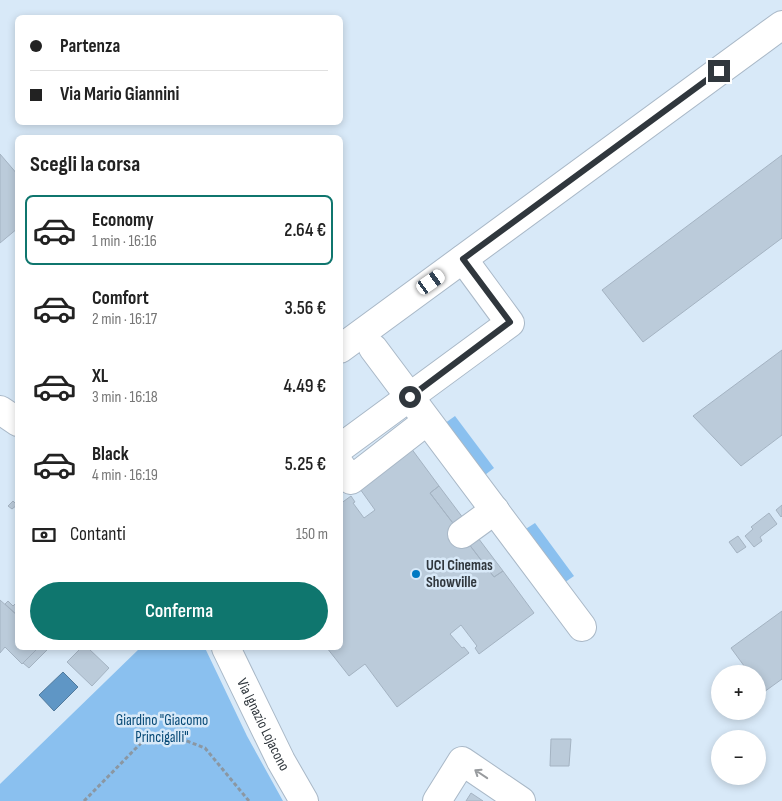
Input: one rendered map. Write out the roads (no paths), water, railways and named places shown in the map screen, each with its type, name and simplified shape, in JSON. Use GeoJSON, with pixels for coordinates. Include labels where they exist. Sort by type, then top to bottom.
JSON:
{"type":"FeatureCollection","features":[{"type":"Feature","properties":{"kind":"street"},"geometry":{"type":"LineString","coordinates":[[343,347],[782,25]]}},
{"type":"Feature","properties":{"kind":"street"},"geometry":{"type":"LineString","coordinates":[[343,462],[410,397],[504,327],[457,263]]}},
{"type":"Feature","properties":{"kind":"street"},"geometry":{"type":"LineString","coordinates":[[374,348],[582,627]]}},
{"type":"Feature","properties":{"kind":"street"},"geometry":{"type":"LineString","coordinates":[[0,410],[15,420]]}},
{"type":"Feature","properties":{"kind":"street"},"geometry":{"type":"LineString","coordinates":[[343,467],[351,480],[427,421]]}},
{"type":"Feature","properties":{"kind":"street"},"geometry":{"type":"LineString","coordinates":[[462,534],[495,510]]}},
{"type":"Feature","properties":{"kind":"street","name":"Via Ignazio Lojacono"},"geometry":{"type":"LineString","coordinates":[[227,650],[281,761],[304,801]]}},
{"type":"Feature","properties":{"kind":"street"},"geometry":{"type":"LineString","coordinates":[[437,801],[462,761],[521,801]]}},
{"type":"Feature","properties":{"kind":"place","name":"UCI Cinemas Showville"},"geometry":{"type":"Point","coordinates":[416,574]}},
{"type":"Feature","properties":{"kind":"park label","name":"Giardino \"Giacomo Princigalli\""},"geometry":{"type":"Point","coordinates":[162,728]}}]}
